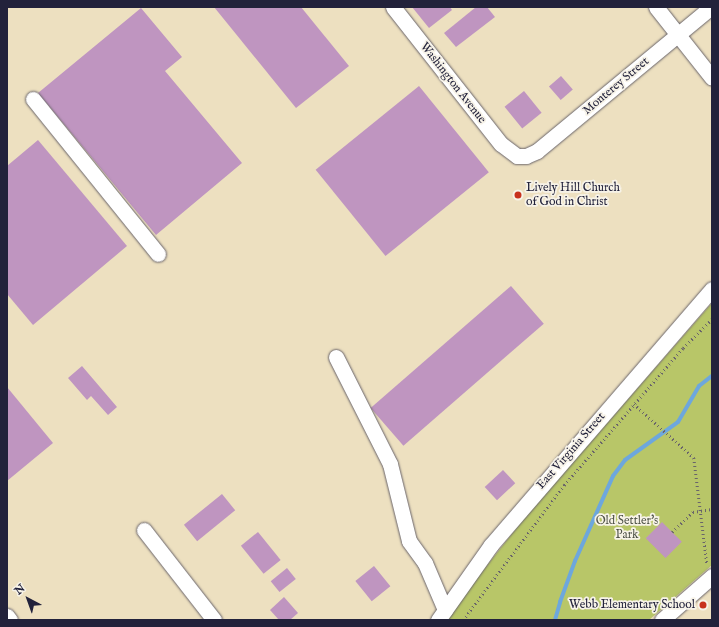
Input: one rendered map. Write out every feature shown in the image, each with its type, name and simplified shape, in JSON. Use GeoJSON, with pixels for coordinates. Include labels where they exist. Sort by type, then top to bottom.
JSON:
{"type":"FeatureCollection","features":[{"type":"Feature","properties":{"kind":"street","name":"Washington Avenue"},"geometry":{"type":"LineString","coordinates":[[393,7],[501,144],[517,156]]}},
{"type":"Feature","properties":{"kind":"street"},"geometry":{"type":"LineString","coordinates":[[656,7],[712,78]]}},
{"type":"Feature","properties":{"kind":"street","name":"Monterey Street"},"geometry":{"type":"LineString","coordinates":[[517,156],[526,156],[537,152],[711,7]]}},
{"type":"Feature","properties":{"kind":"street"},"geometry":{"type":"LineString","coordinates":[[33,99],[158,254]]}},
{"type":"Feature","properties":{"kind":"street","name":"East Virginia Street"},"geometry":{"type":"LineString","coordinates":[[441,615],[491,545],[712,289]]}},
{"type":"Feature","properties":{"kind":"street"},"geometry":{"type":"LineString","coordinates":[[336,357],[390,464],[409,541],[425,563],[441,615]]}},
{"type":"Feature","properties":{"kind":"street"},"geometry":{"type":"LineString","coordinates":[[144,530],[214,620]]}},
{"type":"Feature","properties":{"kind":"street"},"geometry":{"type":"LineString","coordinates":[[662,620],[712,576]]}},
{"type":"Feature","properties":{"kind":"street"},"geometry":{"type":"LineString","coordinates":[[7,616],[10,620]]}},
{"type":"Feature","properties":{"kind":"path"},"geometry":{"type":"LineString","coordinates":[[463,620],[545,508],[634,404],[712,319]]}},
{"type":"Feature","properties":{"kind":"path"},"geometry":{"type":"LineString","coordinates":[[634,404],[692,455],[695,461],[707,565],[712,561]]}},
{"type":"Feature","properties":{"kind":"path"},"geometry":{"type":"LineString","coordinates":[[672,532],[693,512],[712,509]]}},
{"type":"Feature","properties":{"kind":"green space","name":"Old Settler's Park"},"geometry":{"type":"Polygon","coordinates":[[[712,303],[712,565],[649,620],[444,620],[526,516],[712,303]]]}},
{"type":"Feature","properties":{"kind":"building"},"geometry":{"type":"Polygon","coordinates":[[[214,7],[301,7],[349,66],[296,108],[214,7]]]}},
{"type":"Feature","properties":{"kind":"building"},"geometry":{"type":"Polygon","coordinates":[[[412,7],[450,7],[452,10],[429,28],[412,7]]]}},
{"type":"Feature","properties":{"kind":"building"},"geometry":{"type":"Polygon","coordinates":[[[476,7],[487,7],[495,17],[456,47],[444,33],[476,7]]]}},
{"type":"Feature","properties":{"kind":"building"},"geometry":{"type":"Polygon","coordinates":[[[141,8],[182,57],[165,71],[242,163],[156,235],[38,93],[141,8]]]}},
{"type":"Feature","properties":{"kind":"building"},"geometry":{"type":"Polygon","coordinates":[[[561,76],[573,90],[561,100],[549,86],[561,76]]]}},
{"type":"Feature","properties":{"kind":"building"},"geometry":{"type":"Polygon","coordinates":[[[419,86],[489,172],[385,256],[316,170],[419,86]]]}},
{"type":"Feature","properties":{"kind":"building"},"geometry":{"type":"Polygon","coordinates":[[[524,91],[542,113],[522,128],[505,107],[524,91]]]}},
{"type":"Feature","properties":{"kind":"building"},"geometry":{"type":"Polygon","coordinates":[[[38,140],[127,246],[33,325],[7,294],[7,166],[38,140]]]}},
{"type":"Feature","properties":{"kind":"building"},"geometry":{"type":"Polygon","coordinates":[[[511,286],[544,324],[403,446],[371,408],[511,286]]]}},
{"type":"Feature","properties":{"kind":"building"},"geometry":{"type":"Polygon","coordinates":[[[82,366],[117,407],[108,415],[91,396],[87,400],[68,378],[82,366]]]}},
{"type":"Feature","properties":{"kind":"building"},"geometry":{"type":"Polygon","coordinates":[[[7,387],[53,443],[7,481],[7,387]]]}},
{"type":"Feature","properties":{"kind":"building"},"geometry":{"type":"Polygon","coordinates":[[[503,470],[515,483],[497,500],[485,487],[503,470]]]}},
{"type":"Feature","properties":{"kind":"building"},"geometry":{"type":"Polygon","coordinates":[[[222,494],[235,510],[197,541],[184,525],[222,494]]]}},
{"type":"Feature","properties":{"kind":"building"},"geometry":{"type":"Polygon","coordinates":[[[662,522],[682,542],[666,558],[646,538],[662,522]]]}},
{"type":"Feature","properties":{"kind":"building"},"geometry":{"type":"Polygon","coordinates":[[[258,532],[281,560],[264,574],[241,546],[258,532]]]}},
{"type":"Feature","properties":{"kind":"building"},"geometry":{"type":"Polygon","coordinates":[[[374,566],[390,586],[372,601],[355,581],[374,566]]]}},
{"type":"Feature","properties":{"kind":"building"},"geometry":{"type":"Polygon","coordinates":[[[287,568],[296,579],[279,592],[271,581],[287,568]]]}},
{"type":"Feature","properties":{"kind":"building"},"geometry":{"type":"Polygon","coordinates":[[[284,597],[298,613],[290,620],[279,620],[270,610],[284,597]]]}},
{"type":"Feature","properties":{"kind":"waterway"},"geometry":{"type":"LineString","coordinates":[[555,620],[575,561],[613,476],[625,460],[678,422],[699,386],[712,376]]}},
{"type":"Feature","properties":{"kind":"place","name":"Lively Hill Church of God in Christ"},"geometry":{"type":"Point","coordinates":[518,195]}},
{"type":"Feature","properties":{"kind":"place","name":"Webb Elementary School"},"geometry":{"type":"Point","coordinates":[703,605]}}]}
